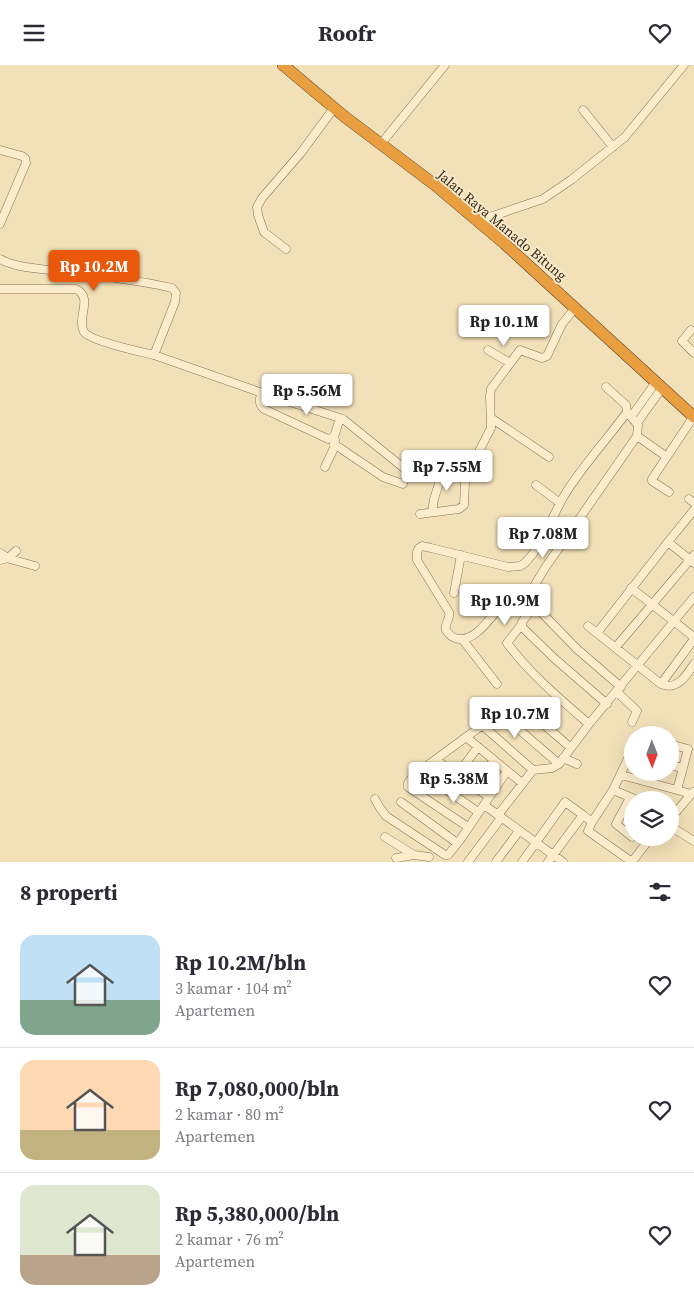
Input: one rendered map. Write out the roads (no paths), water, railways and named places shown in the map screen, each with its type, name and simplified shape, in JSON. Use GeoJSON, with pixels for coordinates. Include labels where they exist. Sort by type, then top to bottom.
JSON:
{"type":"FeatureCollection","features":[{"type":"Feature","properties":{"kind":"highway","name":"Jalan Raya Manado Bitung"},"geometry":{"type":"LineString","coordinates":[[283,65],[380,145],[435,185],[478,221],[576,307],[694,416]]}},
{"type":"Feature","properties":{"kind":"street"},"geometry":{"type":"LineString","coordinates":[[380,145],[445,65]]}},
{"type":"Feature","properties":{"kind":"street"},"geometry":{"type":"LineString","coordinates":[[478,221],[543,199],[572,180],[613,147],[637,124],[684,65]]}},
{"type":"Feature","properties":{"kind":"street"},"geometry":{"type":"LineString","coordinates":[[286,249],[264,232],[257,207],[262,198],[300,153],[334,108]]}},
{"type":"Feature","properties":{"kind":"street"},"geometry":{"type":"LineString","coordinates":[[583,110],[613,147]]}},
{"type":"Feature","properties":{"kind":"street"},"geometry":{"type":"LineString","coordinates":[[0,150],[22,156],[25,158],[26,163],[0,224]]}},
{"type":"Feature","properties":{"kind":"street"},"geometry":{"type":"LineString","coordinates":[[0,259],[38,269],[122,278],[172,288],[176,293],[175,302],[154,355]]}},
{"type":"Feature","properties":{"kind":"street"},"geometry":{"type":"LineString","coordinates":[[0,289],[76,289],[82,292],[85,299],[83,328],[87,335],[154,355],[343,419],[409,471],[414,471],[430,459],[466,460],[475,458],[479,454],[491,428],[491,391],[520,350],[542,358],[547,356],[562,324],[576,307]]}},
{"type":"Feature","properties":{"kind":"street"},"geometry":{"type":"LineString","coordinates":[[692,330],[682,341],[694,353]]}},
{"type":"Feature","properties":{"kind":"street"},"geometry":{"type":"LineString","coordinates":[[488,351],[510,363]]}},
{"type":"Feature","properties":{"kind":"street"},"geometry":{"type":"LineString","coordinates":[[606,387],[626,405],[632,417],[638,425],[637,436],[534,588],[511,595],[481,629],[469,637],[462,639],[454,638],[446,630],[446,624],[450,617],[449,612],[417,560],[416,555],[419,548],[422,546],[508,567],[520,567],[530,558],[541,542],[560,503],[599,446],[632,417],[659,385]]}},
{"type":"Feature","properties":{"kind":"street"},"geometry":{"type":"LineString","coordinates":[[262,393],[259,401],[264,409],[328,439],[334,438],[383,477],[403,484]]}},
{"type":"Feature","properties":{"kind":"street"},"geometry":{"type":"LineString","coordinates":[[669,492],[652,481],[694,416]]}},
{"type":"Feature","properties":{"kind":"street"},"geometry":{"type":"LineString","coordinates":[[491,418],[549,457]]}},
{"type":"Feature","properties":{"kind":"street"},"geometry":{"type":"LineString","coordinates":[[325,467],[335,440],[339,421],[343,419]]}},
{"type":"Feature","properties":{"kind":"street"},"geometry":{"type":"LineString","coordinates":[[637,436],[667,457]]}},
{"type":"Feature","properties":{"kind":"street"},"geometry":{"type":"LineString","coordinates":[[420,514],[459,509],[464,505],[466,460]]}},
{"type":"Feature","properties":{"kind":"street"},"geometry":{"type":"LineString","coordinates":[[432,512],[442,474],[466,475]]}},
{"type":"Feature","properties":{"kind":"street"},"geometry":{"type":"LineString","coordinates":[[536,485],[560,503]]}},
{"type":"Feature","properties":{"kind":"street"},"geometry":{"type":"LineString","coordinates":[[597,633],[694,510]]}},
{"type":"Feature","properties":{"kind":"street"},"geometry":{"type":"LineString","coordinates":[[616,647],[693,559],[668,542]]}},
{"type":"Feature","properties":{"kind":"street"},"geometry":{"type":"LineString","coordinates":[[4,559],[16,551]]}},
{"type":"Feature","properties":{"kind":"street"},"geometry":{"type":"LineString","coordinates":[[0,553],[4,559],[35,566]]}},
{"type":"Feature","properties":{"kind":"street"},"geometry":{"type":"LineString","coordinates":[[454,593],[461,555]]}},
{"type":"Feature","properties":{"kind":"street"},"geometry":{"type":"LineString","coordinates":[[631,588],[694,638],[662,684]]}},
{"type":"Feature","properties":{"kind":"street"},"geometry":{"type":"LineString","coordinates":[[483,726],[533,770],[552,769],[561,761],[589,724],[694,597]]}},
{"type":"Feature","properties":{"kind":"street"},"geometry":{"type":"LineString","coordinates":[[589,724],[543,683],[507,643],[531,610],[536,608],[619,690],[637,711],[632,722]]}},
{"type":"Feature","properties":{"kind":"street"},"geometry":{"type":"LineString","coordinates":[[522,624],[555,659],[606,704]]}},
{"type":"Feature","properties":{"kind":"street"},"geometry":{"type":"LineString","coordinates":[[588,626],[662,684],[670,687],[683,679],[694,664]]}},
{"type":"Feature","properties":{"kind":"street"},"geometry":{"type":"LineString","coordinates":[[462,639],[498,684]]}},
{"type":"Feature","properties":{"kind":"street"},"geometry":{"type":"LineString","coordinates":[[468,827],[408,787],[408,783],[413,776],[512,703],[518,702],[571,747]]}},
{"type":"Feature","properties":{"kind":"street"},"geometry":{"type":"LineString","coordinates":[[500,713],[561,761],[577,764]]}},
{"type":"Feature","properties":{"kind":"street"},"geometry":{"type":"LineString","coordinates":[[466,737],[522,783]]}},
{"type":"Feature","properties":{"kind":"street"},"geometry":{"type":"LineString","coordinates":[[458,775],[478,747]]}},
{"type":"Feature","properties":{"kind":"street"},"geometry":{"type":"LineString","coordinates":[[677,790],[682,768],[691,750]]}},
{"type":"Feature","properties":{"kind":"street"},"geometry":{"type":"LineString","coordinates":[[436,760],[489,797]]}},
{"type":"Feature","properties":{"kind":"street"},"geometry":{"type":"LineString","coordinates":[[474,787],[494,760]]}},
{"type":"Feature","properties":{"kind":"street"},"geometry":{"type":"LineString","coordinates":[[624,769],[588,831],[632,862],[643,846]]}},
{"type":"Feature","properties":{"kind":"street"},"geometry":{"type":"LineString","coordinates":[[468,862],[533,770]]}},
{"type":"Feature","properties":{"kind":"street"},"geometry":{"type":"LineString","coordinates":[[420,771],[478,812]]}},
{"type":"Feature","properties":{"kind":"street"},"geometry":{"type":"LineString","coordinates":[[385,837],[414,855],[428,859],[430,855],[448,854],[507,771]]}},
{"type":"Feature","properties":{"kind":"street"},"geometry":{"type":"LineString","coordinates":[[621,775],[677,790],[692,792]]}},
{"type":"Feature","properties":{"kind":"street"},"geometry":{"type":"LineString","coordinates":[[613,790],[624,795]]}},
{"type":"Feature","properties":{"kind":"street"},"geometry":{"type":"LineString","coordinates":[[679,805],[692,792]]}},
{"type":"Feature","properties":{"kind":"street"},"geometry":{"type":"LineString","coordinates":[[375,799],[386,815],[445,855]]}},
{"type":"Feature","properties":{"kind":"street"},"geometry":{"type":"LineString","coordinates":[[401,802],[457,843]]}},
{"type":"Feature","properties":{"kind":"street"},"geometry":{"type":"LineString","coordinates":[[522,862],[564,802],[568,803],[592,822]]}},
{"type":"Feature","properties":{"kind":"street"},"geometry":{"type":"LineString","coordinates":[[484,805],[563,862]]}},
{"type":"Feature","properties":{"kind":"street"},"geometry":{"type":"LineString","coordinates":[[624,813],[616,825],[624,831]]}},
{"type":"Feature","properties":{"kind":"street"},"geometry":{"type":"LineString","coordinates":[[548,862],[583,815]]}},
{"type":"Feature","properties":{"kind":"street"},"geometry":{"type":"LineString","coordinates":[[496,862],[519,831]]}},
{"type":"Feature","properties":{"kind":"street"},"geometry":{"type":"LineString","coordinates":[[679,832],[694,841]]}},
{"type":"Feature","properties":{"kind":"street"},"geometry":{"type":"LineString","coordinates":[[396,858],[414,855]]}}]}
